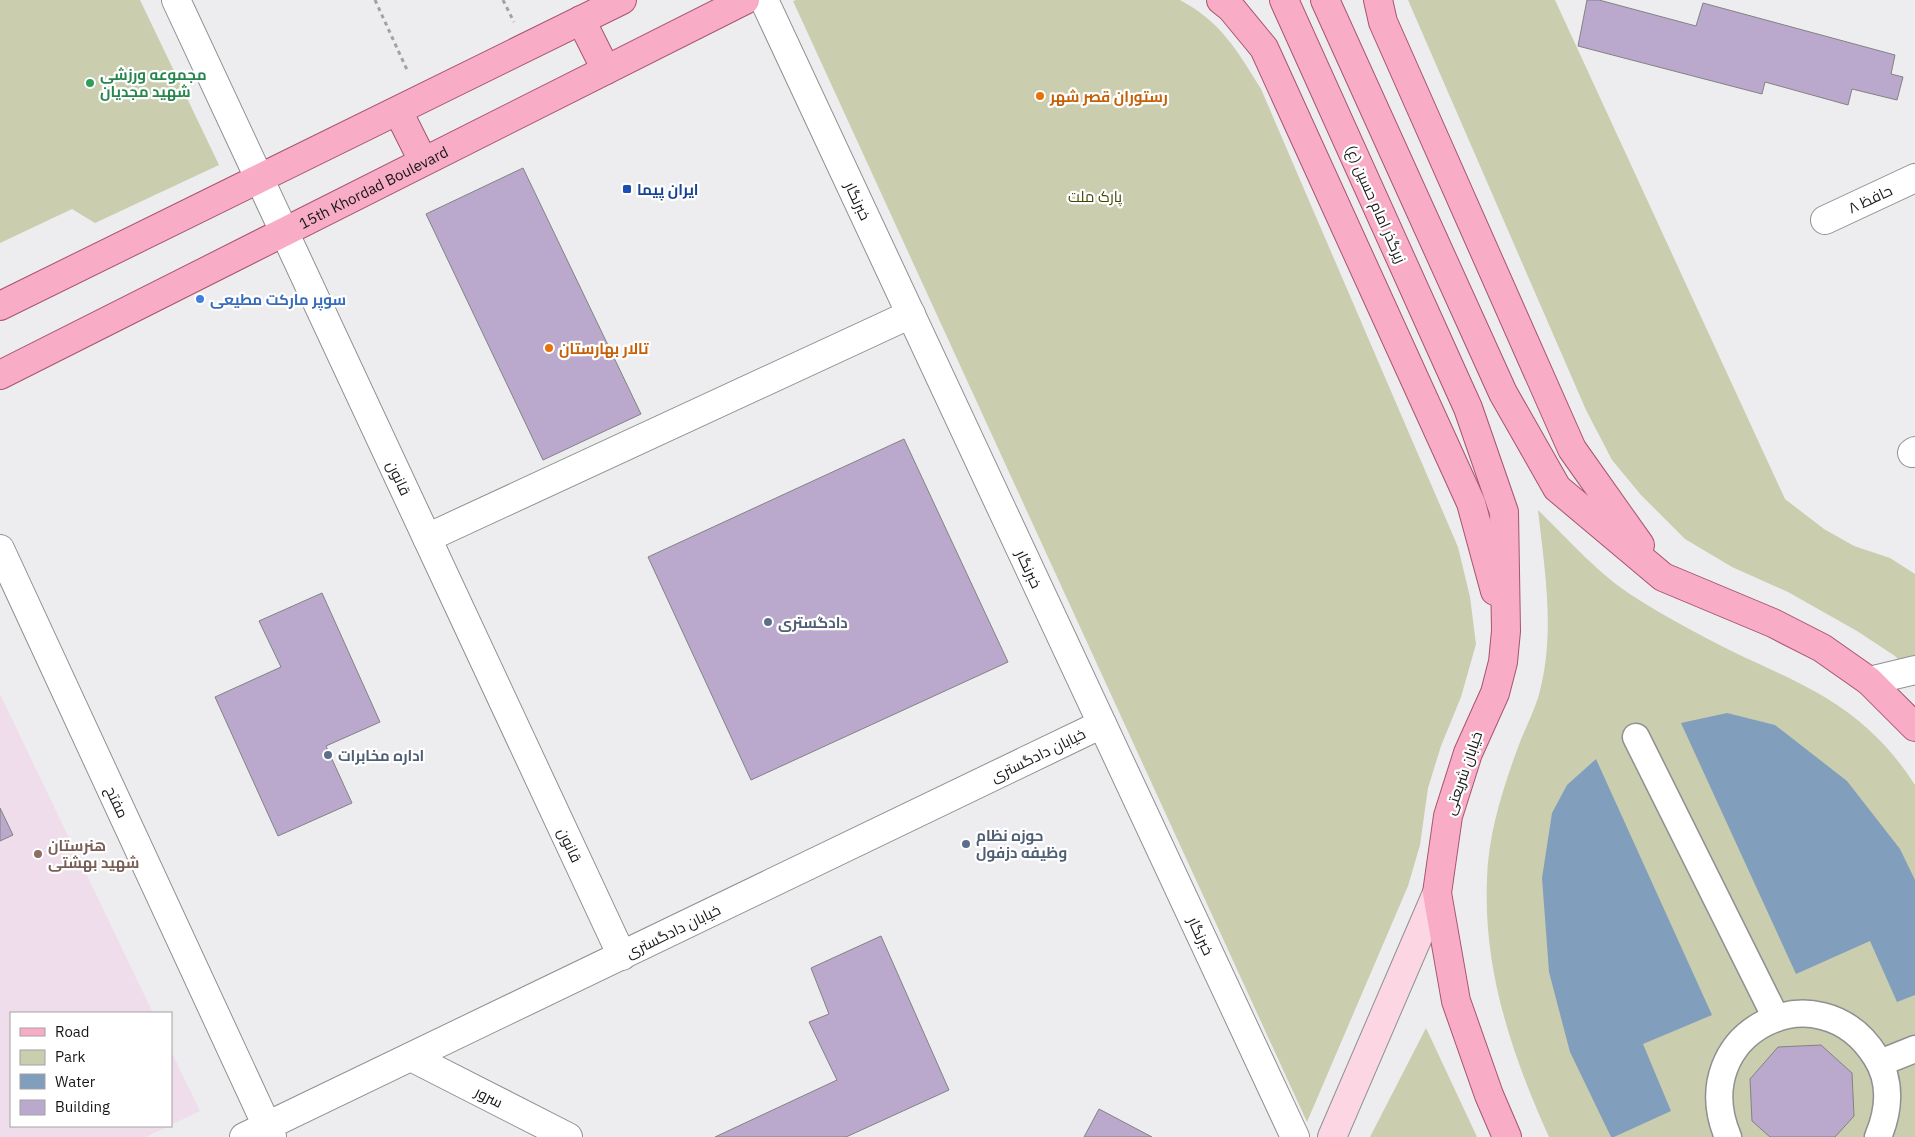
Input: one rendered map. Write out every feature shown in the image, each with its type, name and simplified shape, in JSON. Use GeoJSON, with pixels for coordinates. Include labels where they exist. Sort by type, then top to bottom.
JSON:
{"type":"FeatureCollection","features":[{"type":"Feature","properties":{"kind":"main road"},"geometry":{"type":"LineString","coordinates":[[0,306],[622,0]]}},
{"type":"Feature","properties":{"kind":"main road","name":"15th Khordad Boulevard"},"geometry":{"type":"LineString","coordinates":[[0,374],[283,230],[745,0]]}},
{"type":"Feature","properties":{"kind":"main road"},"geometry":{"type":"LineString","coordinates":[[1221,0],[1231,8],[1264,48],[1471,503],[1506,631]]}},
{"type":"Feature","properties":{"kind":"main road","name":"زیرگذر امام حسین (ع)"},"geometry":{"type":"LineString","coordinates":[[1284,0],[1468,408]]}},
{"type":"Feature","properties":{"kind":"main road"},"geometry":{"type":"LineString","coordinates":[[1325,0],[1503,393],[1557,488],[1663,577],[1773,623],[1822,648],[1870,681],[1915,727]]}},
{"type":"Feature","properties":{"kind":"main road"},"geometry":{"type":"LineString","coordinates":[[1378,0],[1383,22],[1572,449],[1663,577]]}},
{"type":"Feature","properties":{"kind":"main road"},"geometry":{"type":"LineString","coordinates":[[581,20],[606,70]]}},
{"type":"Feature","properties":{"kind":"main road"},"geometry":{"type":"LineString","coordinates":[[409,105],[423,161]]}},
{"type":"Feature","properties":{"kind":"main road","name":"خیابان شریعتی"},"geometry":{"type":"LineString","coordinates":[[1468,408],[1504,512],[1506,631],[1503,662],[1495,693],[1468,753],[1448,816],[1437,893],[1456,1001],[1489,1095],[1507,1137]]}},
{"type":"Feature","properties":{"kind":"main road"},"geometry":{"type":"LineString","coordinates":[[1332,1137],[1437,893]]}},
{"type":"Feature","properties":{"kind":"street","name":"قانون"},"geometry":{"type":"LineString","coordinates":[[176,0],[622,956]]}},
{"type":"Feature","properties":{"kind":"street","name":"خبرنگار"},"geometry":{"type":"LineString","coordinates":[[764,0],[1295,1137]]}},
{"type":"Feature","properties":{"kind":"street","name":"حافظ ۸"},"geometry":{"type":"LineString","coordinates":[[1825,220],[1915,178]]}},
{"type":"Feature","properties":{"kind":"street"},"geometry":{"type":"LineString","coordinates":[[427,538],[911,314]]}},
{"type":"Feature","properties":{"kind":"street","name":"مفتح"},"geometry":{"type":"LineString","coordinates":[[0,549],[261,1133]]}},
{"type":"Feature","properties":{"kind":"street"},"geometry":{"type":"LineString","coordinates":[[1870,681],[1915,670]]}},
{"type":"Feature","properties":{"kind":"street","name":"خیابان دادگستری"},"geometry":{"type":"LineString","coordinates":[[261,1133],[411,1057],[1102,724]]}},
{"type":"Feature","properties":{"kind":"street"},"geometry":{"type":"LineString","coordinates":[[1636,737],[1776,1018]]}},
{"type":"Feature","properties":{"kind":"street"},"geometry":{"type":"LineString","coordinates":[[1728,1137],[1721,1120],[1718,1099],[1720,1078],[1728,1058],[1740,1040],[1757,1027],[1776,1018],[1797,1014],[1817,1015],[1837,1020],[1854,1031],[1869,1045],[1880,1063],[1886,1082],[1888,1102],[1885,1122],[1878,1137]]}},
{"type":"Feature","properties":{"kind":"street"},"geometry":{"type":"LineString","coordinates":[[1880,1063],[1915,1049]]}},
{"type":"Feature","properties":{"kind":"street","name":"سرور"},"geometry":{"type":"LineString","coordinates":[[411,1057],[568,1137]]}},
{"type":"Feature","properties":{"kind":"path"},"geometry":{"type":"LineString","coordinates":[[375,0],[409,105]]}},
{"type":"Feature","properties":{"kind":"shaded area","name":"هنرستان شهید بهشتی"},"geometry":{"type":"Polygon","coordinates":[[[0,694],[153,1012],[10,1012],[10,1127],[167,1127],[146,1137],[0,1137],[0,694]]]}},
{"type":"Feature","properties":{"kind":"shaded area"},"geometry":{"type":"Polygon","coordinates":[[[172,1053],[200,1111],[172,1125],[172,1053]]]}},
{"type":"Feature","properties":{"kind":"green space","name":"مجموعه ورزشی شهید مجدیان"},"geometry":{"type":"Polygon","coordinates":[[[0,0],[140,0],[219,165],[95,223],[72,209],[0,243],[0,0]]]}},
{"type":"Feature","properties":{"kind":"green space","name":"پارک ملت"},"geometry":{"type":"Polygon","coordinates":[[[1180,0],[1207,18],[1227,38],[1261,89],[1458,547],[1470,597],[1476,644],[1461,697],[1441,746],[1428,788],[1420,845],[1408,886],[1307,1122],[793,1],[1180,0]]]}},
{"type":"Feature","properties":{"kind":"green space"},"geometry":{"type":"Polygon","coordinates":[[[1408,0],[1555,0],[1785,499],[1824,529],[1854,546],[1890,558],[1915,574],[1915,677],[1895,656],[1857,631],[1788,592],[1732,567],[1685,539],[1641,495],[1612,460],[1586,410],[1408,0]]]}},
{"type":"Feature","properties":{"kind":"green space"},"geometry":{"type":"Polygon","coordinates":[[[1538,510],[1597,568],[1622,589],[1690,630],[1826,698],[1855,718],[1882,743],[1915,785],[1915,1137],[1549,1137],[1523,1075],[1503,1011],[1495,979],[1487,913],[1488,863],[1493,830],[1511,766],[1538,698],[1547,651],[1546,581],[1538,510]]]}},
{"type":"Feature","properties":{"kind":"green space"},"geometry":{"type":"Polygon","coordinates":[[[1426,1028],[1477,1137],[1370,1137],[1426,1028]]]}},
{"type":"Feature","properties":{"kind":"water"},"geometry":{"type":"Polygon","coordinates":[[[1727,713],[1775,725],[1847,781],[1900,849],[1915,880],[1915,995],[1897,1002],[1870,941],[1796,974],[1681,723],[1727,713]]]}},
{"type":"Feature","properties":{"kind":"water"},"geometry":{"type":"Polygon","coordinates":[[[1596,759],[1712,1015],[1643,1044],[1671,1111],[1614,1137],[1611,1137],[1570,1052],[1549,972],[1542,878],[1552,813],[1567,785],[1596,759]]]}},
{"type":"Feature","properties":{"kind":"building"},"geometry":{"type":"Polygon","coordinates":[[[1587,0],[1599,0],[1696,26],[1703,3],[1895,55],[1891,74],[1903,77],[1897,100],[1852,89],[1848,105],[1765,82],[1762,94],[1578,46],[1587,0]]]}},
{"type":"Feature","properties":{"kind":"building","name":"تالار بهارستان"},"geometry":{"type":"Polygon","coordinates":[[[523,168],[641,414],[543,460],[426,214],[523,168]]]}},
{"type":"Feature","properties":{"kind":"building"},"geometry":{"type":"Polygon","coordinates":[[[904,439],[1008,662],[751,780],[648,557],[904,439]]]}},
{"type":"Feature","properties":{"kind":"building"},"geometry":{"type":"Polygon","coordinates":[[[322,593],[380,722],[326,746],[352,803],[278,836],[215,697],[281,667],[259,621],[322,593]]]}},
{"type":"Feature","properties":{"kind":"building"},"geometry":{"type":"Polygon","coordinates":[[[0,808],[13,835],[0,841],[0,808]]]}},
{"type":"Feature","properties":{"kind":"building"},"geometry":{"type":"Polygon","coordinates":[[[881,936],[949,1090],[846,1137],[715,1137],[837,1080],[809,1022],[829,1014],[811,968],[881,936]]]}},
{"type":"Feature","properties":{"kind":"building"},"geometry":{"type":"Polygon","coordinates":[[[1821,1045],[1852,1073],[1854,1116],[1835,1137],[1770,1137],[1752,1121],[1750,1079],[1778,1047],[1821,1045]]]}},
{"type":"Feature","properties":{"kind":"building"},"geometry":{"type":"Polygon","coordinates":[[[1099,1109],[1152,1137],[1084,1137],[1099,1109]]]}},
{"type":"Feature","properties":{"kind":"place","name":"مجموعه ورزشی شهید مجدیان"},"geometry":{"type":"Point","coordinates":[90,83]}},
{"type":"Feature","properties":{"kind":"place","name":"رستوران قصر شهر"},"geometry":{"type":"Point","coordinates":[1040,96]}},
{"type":"Feature","properties":{"kind":"place","name":"ایران پیما"},"geometry":{"type":"Point","coordinates":[627,189]}},
{"type":"Feature","properties":{"kind":"place","name":"سوپر مارکت مطیعی"},"geometry":{"type":"Point","coordinates":[200,299]}},
{"type":"Feature","properties":{"kind":"place","name":"تالار بهارستان"},"geometry":{"type":"Point","coordinates":[549,348]}},
{"type":"Feature","properties":{"kind":"place","name":"دادگستری"},"geometry":{"type":"Point","coordinates":[768,622]}},
{"type":"Feature","properties":{"kind":"place","name":"اداره مخابرات"},"geometry":{"type":"Point","coordinates":[328,755]}},
{"type":"Feature","properties":{"kind":"place","name":"حوزه نظام وظیفه دزفول"},"geometry":{"type":"Point","coordinates":[966,844]}},
{"type":"Feature","properties":{"kind":"place","name":"هنرستان شهید بهشتی"},"geometry":{"type":"Point","coordinates":[38,854]}}]}
